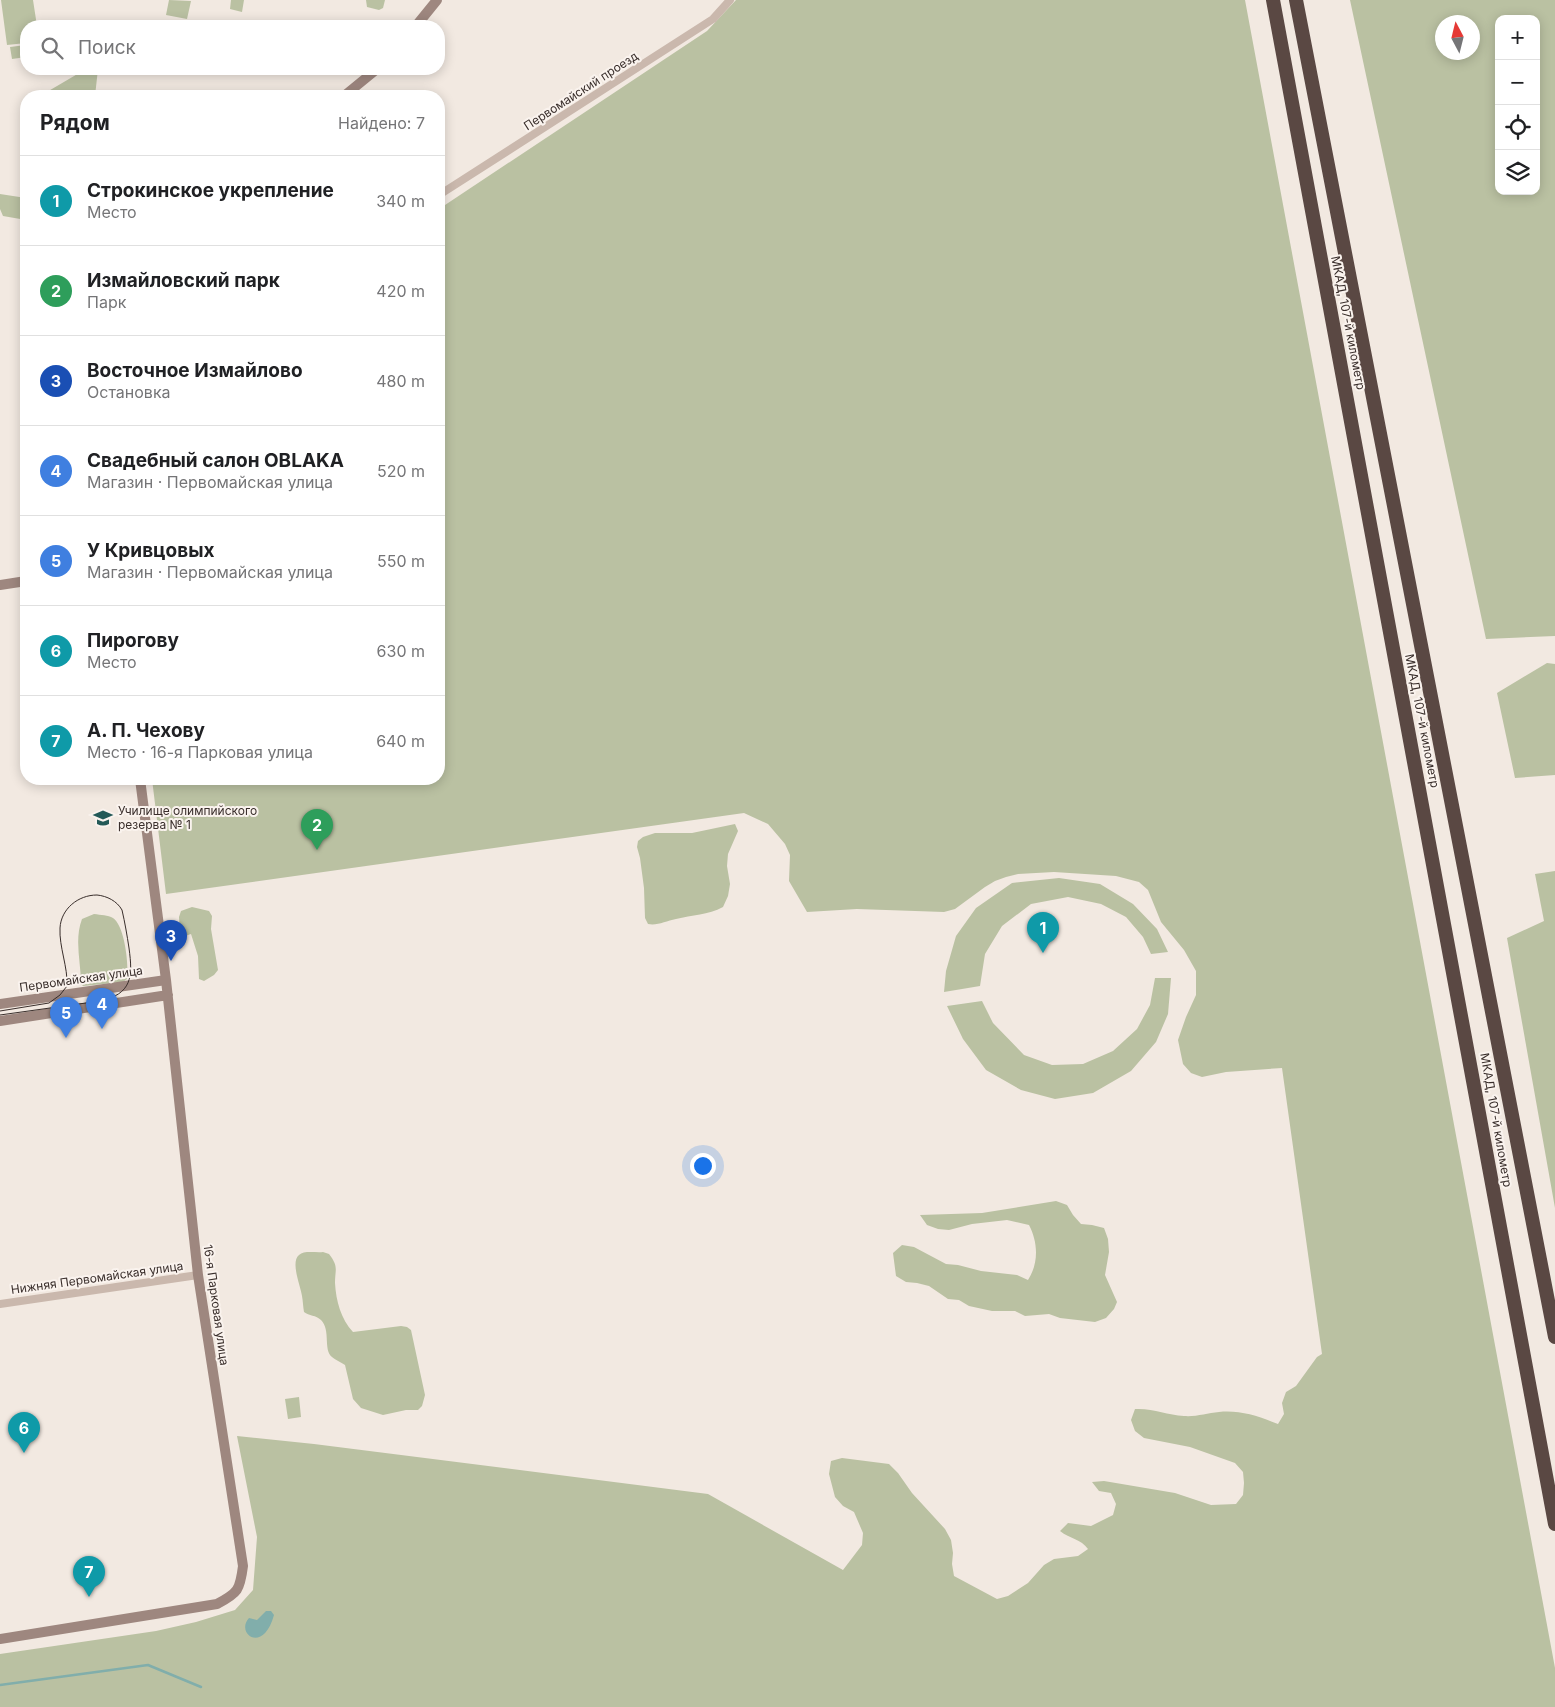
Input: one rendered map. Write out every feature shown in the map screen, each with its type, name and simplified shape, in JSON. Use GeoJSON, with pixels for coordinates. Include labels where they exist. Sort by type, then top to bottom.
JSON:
{"type":"FeatureCollection","features":[{"type":"Feature","properties":{"kind":"highway","name":"МКАД, 107-й километр"},"geometry":{"type":"LineString","coordinates":[[1273,0],[1555,1524]]}},
{"type":"Feature","properties":{"kind":"highway","name":"МКАД, 107-й километр"},"geometry":{"type":"LineString","coordinates":[[1296,0],[1555,1337]]}},
{"type":"Feature","properties":{"kind":"main road"},"geometry":{"type":"LineString","coordinates":[[421,20],[437,0]]}},
{"type":"Feature","properties":{"kind":"main road"},"geometry":{"type":"LineString","coordinates":[[351,90],[370,75]]}},
{"type":"Feature","properties":{"kind":"main road"},"geometry":{"type":"LineString","coordinates":[[0,585],[20,582]]}},
{"type":"Feature","properties":{"kind":"main road","name":"16-я Парковая улица"},"geometry":{"type":"LineString","coordinates":[[0,1639],[216,1604],[234,1595],[241,1584],[243,1566],[198,1275],[168,995],[141,785]]}},
{"type":"Feature","properties":{"kind":"main road","name":"Первомайская улица"},"geometry":{"type":"LineString","coordinates":[[0,1004],[166,980]]}},
{"type":"Feature","properties":{"kind":"main road"},"geometry":{"type":"LineString","coordinates":[[0,1021],[168,995]]}},
{"type":"Feature","properties":{"kind":"street","name":"Первомайский проезд"},"geometry":{"type":"LineString","coordinates":[[445,191],[713,19],[730,0]]}},
{"type":"Feature","properties":{"kind":"street","name":"Нижняя Первомайская улица"},"geometry":{"type":"LineString","coordinates":[[0,1304],[198,1275]]}},
{"type":"Feature","properties":{"kind":"green space"},"geometry":{"type":"Polygon","coordinates":[[[1,0],[33,0],[36,20],[20,20],[20,44],[7,45],[1,0]]]}},
{"type":"Feature","properties":{"kind":"green space"},"geometry":{"type":"Polygon","coordinates":[[[169,0],[191,1],[187,19],[166,15],[169,0]]]}},
{"type":"Feature","properties":{"kind":"green space"},"geometry":{"type":"Polygon","coordinates":[[[231,0],[244,0],[242,12],[230,9],[231,0]]]}},
{"type":"Feature","properties":{"kind":"green space"},"geometry":{"type":"Polygon","coordinates":[[[366,0],[385,0],[383,8],[379,10],[367,7],[366,0]]]}},
{"type":"Feature","properties":{"kind":"green space"},"geometry":{"type":"Polygon","coordinates":[[[736,0],[1245,0],[1555,1668],[1555,1707],[0,1707],[0,1654],[156,1631],[196,1622],[235,1610],[253,1590],[257,1537],[237,1436],[708,1494],[843,1570],[862,1545],[863,1533],[854,1512],[843,1506],[835,1497],[829,1474],[831,1461],[842,1458],[889,1464],[912,1493],[945,1529],[951,1540],[954,1576],[997,1599],[1008,1596],[1028,1583],[1044,1565],[1054,1559],[1078,1556],[1088,1549],[1082,1543],[1060,1531],[1068,1523],[1091,1526],[1113,1515],[1116,1504],[1111,1493],[1099,1491],[1092,1482],[1104,1481],[1175,1493],[1211,1505],[1236,1504],[1243,1495],[1243,1472],[1235,1463],[1190,1447],[1144,1438],[1135,1431],[1131,1420],[1135,1409],[1188,1416],[1234,1412],[1256,1416],[1278,1424],[1284,1414],[1282,1403],[1286,1392],[1296,1386],[1317,1357],[1322,1354],[1282,1068],[1226,1072],[1202,1077],[1191,1073],[1183,1064],[1178,1040],[1196,995],[1196,971],[1184,950],[1161,922],[1148,890],[1139,882],[1116,876],[1054,872],[1018,874],[995,881],[955,909],[944,912],[857,909],[807,912],[789,881],[790,855],[785,844],[768,824],[744,813],[166,894],[153,785],[445,785],[445,205],[707,31],[736,0]]]}},
{"type":"Feature","properties":{"kind":"green space"},"geometry":{"type":"Polygon","coordinates":[[[1350,0],[1555,0],[1555,636],[1486,639],[1350,0]]]}},
{"type":"Feature","properties":{"kind":"green space"},"geometry":{"type":"Polygon","coordinates":[[[20,46],[20,58],[12,59],[10,47],[20,46]]]}},
{"type":"Feature","properties":{"kind":"green space"},"geometry":{"type":"Polygon","coordinates":[[[76,75],[97,75],[96,90],[50,90],[76,75]]]}},
{"type":"Feature","properties":{"kind":"green space"},"geometry":{"type":"Polygon","coordinates":[[[0,194],[20,197],[20,219],[3,216],[0,209],[0,194]]]}},
{"type":"Feature","properties":{"kind":"green space"},"geometry":{"type":"Polygon","coordinates":[[[1547,663],[1555,664],[1555,775],[1515,778],[1497,693],[1547,663]]]}},
{"type":"Feature","properties":{"kind":"green space"},"geometry":{"type":"Polygon","coordinates":[[[735,824],[738,831],[728,854],[727,866],[730,884],[728,896],[723,907],[706,913],[658,924],[648,924],[645,918],[644,888],[637,847],[638,841],[655,833],[692,833],[735,824]]]}},
{"type":"Feature","properties":{"kind":"green space"},"geometry":{"type":"Polygon","coordinates":[[[1555,871],[1555,1208],[1507,938],[1544,921],[1535,874],[1555,871]]]}},
{"type":"Feature","properties":{"kind":"green space"},"geometry":{"type":"Polygon","coordinates":[[[1059,878],[1100,884],[1133,904],[1157,929],[1168,952],[1151,954],[1143,937],[1126,917],[1101,904],[1068,897],[1031,904],[1002,926],[985,954],[980,986],[944,992],[946,971],[956,936],[976,908],[1012,883],[1059,878]]]}},
{"type":"Feature","properties":{"kind":"green space"},"geometry":{"type":"Polygon","coordinates":[[[192,907],[209,911],[212,916],[211,929],[218,970],[204,981],[199,979],[198,956],[191,934],[185,936],[180,934],[179,917],[181,911],[192,907]]]}},
{"type":"Feature","properties":{"kind":"green space"},"geometry":{"type":"Polygon","coordinates":[[[94,914],[113,918],[121,929],[127,965],[127,979],[123,982],[83,986],[81,984],[78,935],[82,919],[94,914]]]}},
{"type":"Feature","properties":{"kind":"green space"},"geometry":{"type":"Polygon","coordinates":[[[1155,978],[1171,978],[1168,1014],[1156,1042],[1131,1071],[1093,1093],[1055,1099],[1021,1090],[986,1070],[963,1039],[947,1006],[982,1001],[993,1023],[1024,1055],[1052,1065],[1083,1064],[1113,1051],[1137,1029],[1150,1005],[1155,978]]]}},
{"type":"Feature","properties":{"kind":"green space"},"geometry":{"type":"Polygon","coordinates":[[[1056,1201],[1067,1205],[1081,1224],[1104,1228],[1108,1239],[1109,1252],[1105,1275],[1117,1302],[1106,1318],[1095,1322],[1060,1318],[1049,1314],[1025,1316],[1015,1311],[992,1311],[969,1306],[959,1300],[948,1299],[929,1286],[906,1282],[896,1276],[893,1253],[902,1245],[914,1247],[946,1264],[981,1271],[1017,1275],[1028,1280],[1036,1260],[1036,1245],[1029,1225],[1007,1220],[972,1224],[949,1230],[938,1229],[927,1225],[920,1215],[982,1213],[1056,1201]]]}},
{"type":"Feature","properties":{"kind":"green space"},"geometry":{"type":"Polygon","coordinates":[[[323,1252],[329,1254],[334,1262],[338,1303],[342,1316],[353,1332],[401,1326],[411,1330],[425,1395],[422,1406],[418,1410],[406,1410],[383,1415],[361,1408],[353,1399],[345,1365],[329,1354],[324,1324],[319,1318],[304,1312],[296,1269],[297,1258],[301,1253],[323,1252]]]}},
{"type":"Feature","properties":{"kind":"green space"},"geometry":{"type":"Polygon","coordinates":[[[299,1397],[301,1417],[288,1419],[285,1399],[299,1397]]]}},
{"type":"Feature","properties":{"kind":"water"},"geometry":{"type":"Polygon","coordinates":[[[266,1611],[271,1611],[274,1615],[269,1627],[258,1637],[252,1637],[245,1629],[249,1618],[257,1620],[266,1611]]]}},
{"type":"Feature","properties":{"kind":"waterway"},"geometry":{"type":"LineString","coordinates":[[0,1685],[148,1665],[201,1687]]}},
{"type":"Feature","properties":{"kind":"tram line"},"geometry":{"type":"LineString","coordinates":[[0,1011],[49,1003],[60,995],[67,986],[60,928],[61,921],[72,904],[83,897],[97,895],[111,899],[120,907],[124,920],[131,968],[128,983],[119,994],[100,1001],[0,1015]]}},
{"type":"Feature","properties":{"kind":"place","name":"Училище олимпийского резерва № 1"},"geometry":{"type":"Point","coordinates":[103,818]}},
{"type":"Feature","properties":{"kind":"place","name":"Измайловский парк"},"geometry":{"type":"Point","coordinates":[317,850]}},
{"type":"Feature","properties":{"kind":"place","name":"Строкинское укрепление"},"geometry":{"type":"Point","coordinates":[1043,953]}},
{"type":"Feature","properties":{"kind":"place","name":"Восточное Измайлово"},"geometry":{"type":"Point","coordinates":[171,961]}},
{"type":"Feature","properties":{"kind":"place","name":"Свадебный салон OBLAKA"},"geometry":{"type":"Point","coordinates":[102,1029]}},
{"type":"Feature","properties":{"kind":"place","name":"У Кривцовых"},"geometry":{"type":"Point","coordinates":[66,1038]}},
{"type":"Feature","properties":{"kind":"place","name":"Пирогову"},"geometry":{"type":"Point","coordinates":[24,1453]}},
{"type":"Feature","properties":{"kind":"place","name":"А. П. Чехову"},"geometry":{"type":"Point","coordinates":[89,1597]}}]}
